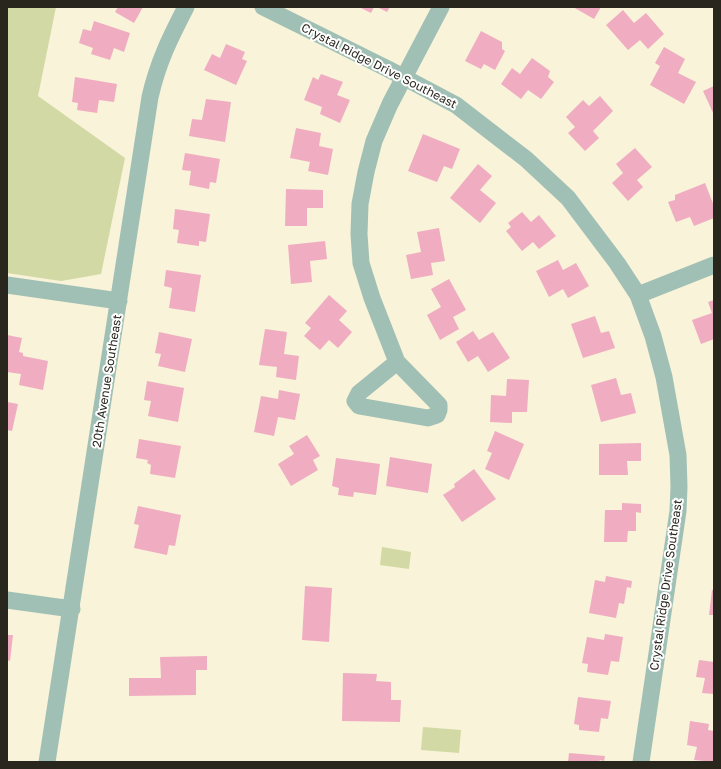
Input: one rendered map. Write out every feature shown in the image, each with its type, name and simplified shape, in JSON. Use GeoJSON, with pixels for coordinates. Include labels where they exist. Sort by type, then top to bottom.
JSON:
{"type":"FeatureCollection","features":[{"type":"Feature","properties":{"kind":"street","name":"20th Avenue Southeast"},"geometry":{"type":"LineString","coordinates":[[47,762],[72,609],[150,97],[165,48],[186,7]]}},
{"type":"Feature","properties":{"kind":"street","name":"Crystal Ridge Drive Southeast"},"geometry":{"type":"LineString","coordinates":[[262,7],[456,105],[497,136],[549,178],[568,198],[592,228],[638,295],[653,336],[664,377],[678,455],[679,487],[678,511],[641,762]]}},
{"type":"Feature","properties":{"kind":"street"},"geometry":{"type":"LineString","coordinates":[[397,362],[359,393],[355,401],[359,406],[428,418],[437,415],[439,405],[397,362],[372,298],[361,263],[359,234],[360,204],[374,141],[390,104],[441,7]]}},
{"type":"Feature","properties":{"kind":"street"},"geometry":{"type":"LineString","coordinates":[[638,295],[714,265]]}},
{"type":"Feature","properties":{"kind":"street"},"geometry":{"type":"LineString","coordinates":[[7,285],[119,301]]}},
{"type":"Feature","properties":{"kind":"street"},"geometry":{"type":"LineString","coordinates":[[7,600],[72,609]]}},
{"type":"Feature","properties":{"kind":"green space"},"geometry":{"type":"Polygon","coordinates":[[[7,7],[56,7],[38,96],[125,158],[101,274],[61,281],[7,273],[7,7]]]}},
{"type":"Feature","properties":{"kind":"green space"},"geometry":{"type":"Polygon","coordinates":[[[382,547],[411,552],[409,569],[380,565],[382,547]]]}},
{"type":"Feature","properties":{"kind":"green space"},"geometry":{"type":"Polygon","coordinates":[[[423,727],[461,730],[459,753],[421,750],[423,727]]]}},
{"type":"Feature","properties":{"kind":"building"},"geometry":{"type":"Polygon","coordinates":[[[118,7],[143,7],[134,23],[115,12],[118,7]]]}},
{"type":"Feature","properties":{"kind":"building"},"geometry":{"type":"Polygon","coordinates":[[[359,7],[374,7],[371,13],[359,7]]]}},
{"type":"Feature","properties":{"kind":"building"},"geometry":{"type":"Polygon","coordinates":[[[377,7],[390,7],[387,12],[377,7]]]}},
{"type":"Feature","properties":{"kind":"building"},"geometry":{"type":"Polygon","coordinates":[[[573,7],[601,7],[594,19],[573,7]]]}},
{"type":"Feature","properties":{"kind":"building"},"geometry":{"type":"Polygon","coordinates":[[[623,10],[634,23],[646,13],[664,34],[648,49],[640,40],[628,50],[606,25],[623,10]]]}},
{"type":"Feature","properties":{"kind":"building"},"geometry":{"type":"Polygon","coordinates":[[[94,21],[130,33],[124,52],[114,48],[110,60],[91,54],[93,48],[79,43],[83,29],[91,31],[94,21]]]}},
{"type":"Feature","properties":{"kind":"building"},"geometry":{"type":"Polygon","coordinates":[[[481,31],[502,42],[502,49],[505,51],[495,70],[484,64],[481,69],[465,61],[481,31]]]}},
{"type":"Feature","properties":{"kind":"building"},"geometry":{"type":"Polygon","coordinates":[[[226,44],[245,52],[242,59],[247,61],[236,85],[204,70],[212,54],[220,58],[226,44]]]}},
{"type":"Feature","properties":{"kind":"building"},"geometry":{"type":"Polygon","coordinates":[[[664,47],[685,59],[678,73],[696,82],[684,104],[650,85],[660,66],[655,63],[664,47]]]}},
{"type":"Feature","properties":{"kind":"building"},"geometry":{"type":"Polygon","coordinates":[[[532,58],[550,71],[548,77],[554,82],[541,99],[528,90],[521,99],[501,84],[512,68],[520,74],[532,58]]]}},
{"type":"Feature","properties":{"kind":"building"},"geometry":{"type":"Polygon","coordinates":[[[321,74],[343,82],[337,95],[350,100],[340,123],[320,114],[322,107],[304,100],[313,77],[318,80],[321,74]]]}},
{"type":"Feature","properties":{"kind":"building"},"geometry":{"type":"Polygon","coordinates":[[[75,77],[117,84],[114,102],[99,100],[97,113],[77,110],[78,103],[72,102],[75,77]]]}},
{"type":"Feature","properties":{"kind":"building"},"geometry":{"type":"Polygon","coordinates":[[[714,86],[714,115],[703,91],[714,86]]]}},
{"type":"Feature","properties":{"kind":"building"},"geometry":{"type":"Polygon","coordinates":[[[600,96],[613,111],[593,131],[599,138],[585,151],[568,133],[575,127],[566,117],[583,100],[589,106],[600,96]]]}},
{"type":"Feature","properties":{"kind":"building"},"geometry":{"type":"Polygon","coordinates":[[[206,99],[231,102],[225,142],[189,136],[192,119],[202,120],[206,99]]]}},
{"type":"Feature","properties":{"kind":"building"},"geometry":{"type":"Polygon","coordinates":[[[296,128],[321,133],[319,146],[333,149],[328,175],[308,171],[310,162],[290,158],[296,128]]]}},
{"type":"Feature","properties":{"kind":"building"},"geometry":{"type":"Polygon","coordinates":[[[423,134],[460,149],[452,169],[444,166],[437,182],[408,171],[423,134]]]}},
{"type":"Feature","properties":{"kind":"building"},"geometry":{"type":"Polygon","coordinates":[[[635,148],[652,167],[637,180],[643,187],[628,201],[612,183],[623,173],[616,164],[635,148]]]}},
{"type":"Feature","properties":{"kind":"building"},"geometry":{"type":"Polygon","coordinates":[[[185,153],[220,159],[216,183],[210,182],[209,189],[189,185],[191,171],[182,170],[185,153]]]}},
{"type":"Feature","properties":{"kind":"building"},"geometry":{"type":"Polygon","coordinates":[[[478,164],[492,176],[480,190],[496,203],[480,223],[450,198],[478,164]]]}},
{"type":"Feature","properties":{"kind":"building"},"geometry":{"type":"Polygon","coordinates":[[[705,183],[714,206],[714,218],[694,226],[690,217],[676,222],[668,202],[675,200],[675,195],[705,183]]]}},
{"type":"Feature","properties":{"kind":"building"},"geometry":{"type":"Polygon","coordinates":[[[286,189],[323,190],[323,208],[307,208],[307,226],[285,226],[286,189]]]}},
{"type":"Feature","properties":{"kind":"building"},"geometry":{"type":"Polygon","coordinates":[[[175,209],[210,214],[206,242],[199,241],[199,246],[177,243],[179,230],[173,229],[175,209]]]}},
{"type":"Feature","properties":{"kind":"building"},"geometry":{"type":"Polygon","coordinates":[[[522,212],[531,222],[539,215],[556,236],[539,249],[533,242],[522,251],[506,231],[511,227],[508,223],[522,212]]]}},
{"type":"Feature","properties":{"kind":"building"},"geometry":{"type":"Polygon","coordinates":[[[439,228],[445,261],[431,263],[433,275],[411,279],[406,255],[421,252],[417,232],[439,228]]]}},
{"type":"Feature","properties":{"kind":"building"},"geometry":{"type":"Polygon","coordinates":[[[325,241],[327,259],[310,261],[312,282],[291,284],[288,245],[325,241]]]}},
{"type":"Feature","properties":{"kind":"building"},"geometry":{"type":"Polygon","coordinates":[[[558,260],[563,270],[576,263],[589,286],[568,298],[563,289],[549,297],[536,271],[558,260]]]}},
{"type":"Feature","properties":{"kind":"building"},"geometry":{"type":"Polygon","coordinates":[[[166,270],[201,275],[195,312],[169,308],[172,288],[164,286],[166,270]]]}},
{"type":"Feature","properties":{"kind":"building"},"geometry":{"type":"Polygon","coordinates":[[[449,279],[466,310],[453,317],[459,329],[440,340],[427,315],[441,307],[431,289],[449,279]]]}},
{"type":"Feature","properties":{"kind":"building"},"geometry":{"type":"Polygon","coordinates":[[[329,295],[347,311],[339,320],[352,332],[338,348],[329,340],[320,350],[304,336],[311,328],[305,323],[329,295]]]}},
{"type":"Feature","properties":{"kind":"building"},"geometry":{"type":"Polygon","coordinates":[[[714,300],[714,339],[701,344],[692,320],[712,313],[708,302],[714,300]]]}},
{"type":"Feature","properties":{"kind":"building"},"geometry":{"type":"Polygon","coordinates":[[[595,316],[601,333],[609,331],[615,348],[583,358],[571,324],[595,316]]]}},
{"type":"Feature","properties":{"kind":"building"},"geometry":{"type":"Polygon","coordinates":[[[265,329],[287,332],[284,354],[299,356],[296,380],[276,377],[277,367],[259,365],[265,329]]]}},
{"type":"Feature","properties":{"kind":"building"},"geometry":{"type":"Polygon","coordinates":[[[473,331],[479,340],[493,332],[510,358],[488,372],[478,356],[468,362],[456,342],[473,331]]]}},
{"type":"Feature","properties":{"kind":"building"},"geometry":{"type":"Polygon","coordinates":[[[159,332],[192,339],[185,372],[158,366],[161,354],[155,353],[159,332]]]}},
{"type":"Feature","properties":{"kind":"building"},"geometry":{"type":"Polygon","coordinates":[[[7,335],[22,338],[19,352],[23,353],[23,356],[48,361],[43,390],[19,385],[21,374],[7,372],[7,335]]]}},
{"type":"Feature","properties":{"kind":"building"},"geometry":{"type":"Polygon","coordinates":[[[616,378],[621,395],[631,393],[636,413],[601,422],[591,385],[616,378]]]}},
{"type":"Feature","properties":{"kind":"building"},"geometry":{"type":"Polygon","coordinates":[[[507,379],[529,380],[527,412],[512,412],[512,423],[490,422],[491,395],[506,396],[507,379]]]}},
{"type":"Feature","properties":{"kind":"building"},"geometry":{"type":"Polygon","coordinates":[[[147,381],[184,388],[178,422],[148,416],[151,401],[144,400],[147,381]]]}},
{"type":"Feature","properties":{"kind":"building"},"geometry":{"type":"Polygon","coordinates":[[[279,390],[300,394],[295,420],[278,417],[274,436],[254,432],[261,396],[278,399],[279,390]]]}},
{"type":"Feature","properties":{"kind":"building"},"geometry":{"type":"Polygon","coordinates":[[[7,402],[18,404],[12,431],[7,430],[7,402]]]}},
{"type":"Feature","properties":{"kind":"building"},"geometry":{"type":"Polygon","coordinates":[[[495,431],[524,444],[509,480],[485,469],[492,453],[487,451],[495,431]]]}},
{"type":"Feature","properties":{"kind":"building"},"geometry":{"type":"Polygon","coordinates":[[[307,435],[320,456],[313,460],[318,470],[291,486],[278,464],[294,454],[289,446],[307,435]]]}},
{"type":"Feature","properties":{"kind":"building"},"geometry":{"type":"Polygon","coordinates":[[[139,439],[181,446],[175,478],[150,474],[151,465],[147,463],[148,460],[136,458],[139,439]]]}},
{"type":"Feature","properties":{"kind":"building"},"geometry":{"type":"Polygon","coordinates":[[[641,443],[641,461],[627,461],[628,475],[599,475],[599,444],[641,443]]]}},
{"type":"Feature","properties":{"kind":"building"},"geometry":{"type":"Polygon","coordinates":[[[390,457],[432,464],[428,493],[386,486],[390,457]]]}},
{"type":"Feature","properties":{"kind":"building"},"geometry":{"type":"Polygon","coordinates":[[[336,458],[380,464],[376,495],[354,492],[353,497],[338,495],[339,488],[332,486],[336,458]]]}},
{"type":"Feature","properties":{"kind":"building"},"geometry":{"type":"Polygon","coordinates":[[[474,469],[496,499],[462,522],[443,495],[455,487],[454,484],[474,469]]]}},
{"type":"Feature","properties":{"kind":"building"},"geometry":{"type":"Polygon","coordinates":[[[622,503],[641,504],[641,513],[636,512],[636,531],[628,531],[627,542],[604,542],[605,510],[622,510],[622,503]]]}},
{"type":"Feature","properties":{"kind":"building"},"geometry":{"type":"Polygon","coordinates":[[[138,506],[181,515],[175,546],[169,545],[167,555],[134,548],[139,525],[134,524],[138,506]]]}},
{"type":"Feature","properties":{"kind":"building"},"geometry":{"type":"Polygon","coordinates":[[[606,576],[632,581],[631,588],[627,587],[624,604],[619,603],[616,618],[589,613],[595,580],[605,582],[606,576]]]}},
{"type":"Feature","properties":{"kind":"building"},"geometry":{"type":"Polygon","coordinates":[[[305,586],[332,588],[329,642],[302,640],[305,586]]]}},
{"type":"Feature","properties":{"kind":"building"},"geometry":{"type":"Polygon","coordinates":[[[712,590],[714,590],[714,615],[709,615],[712,590]]]}},
{"type":"Feature","properties":{"kind":"building"},"geometry":{"type":"Polygon","coordinates":[[[605,634],[623,637],[619,662],[611,661],[608,675],[587,672],[588,664],[582,663],[587,637],[604,640],[605,634]]]}},
{"type":"Feature","properties":{"kind":"building"},"geometry":{"type":"Polygon","coordinates":[[[7,635],[13,635],[10,661],[7,660],[7,635]]]}},
{"type":"Feature","properties":{"kind":"building"},"geometry":{"type":"Polygon","coordinates":[[[207,656],[207,670],[196,670],[196,695],[129,696],[129,678],[161,678],[160,657],[207,656]]]}},
{"type":"Feature","properties":{"kind":"building"},"geometry":{"type":"Polygon","coordinates":[[[699,660],[714,662],[714,694],[702,693],[705,678],[696,677],[699,660]]]}},
{"type":"Feature","properties":{"kind":"building"},"geometry":{"type":"Polygon","coordinates":[[[343,673],[377,674],[376,681],[391,682],[391,700],[401,700],[400,722],[342,721],[343,673]]]}},
{"type":"Feature","properties":{"kind":"building"},"geometry":{"type":"Polygon","coordinates":[[[578,697],[611,701],[608,719],[601,718],[599,732],[579,730],[579,725],[574,724],[578,697]]]}},
{"type":"Feature","properties":{"kind":"building"},"geometry":{"type":"Polygon","coordinates":[[[690,721],[709,724],[708,730],[714,731],[714,762],[694,760],[697,747],[687,745],[690,721]]]}},
{"type":"Feature","properties":{"kind":"building"},"geometry":{"type":"Polygon","coordinates":[[[569,753],[605,756],[604,761],[600,760],[599,762],[568,762],[569,753]]]}}]}
